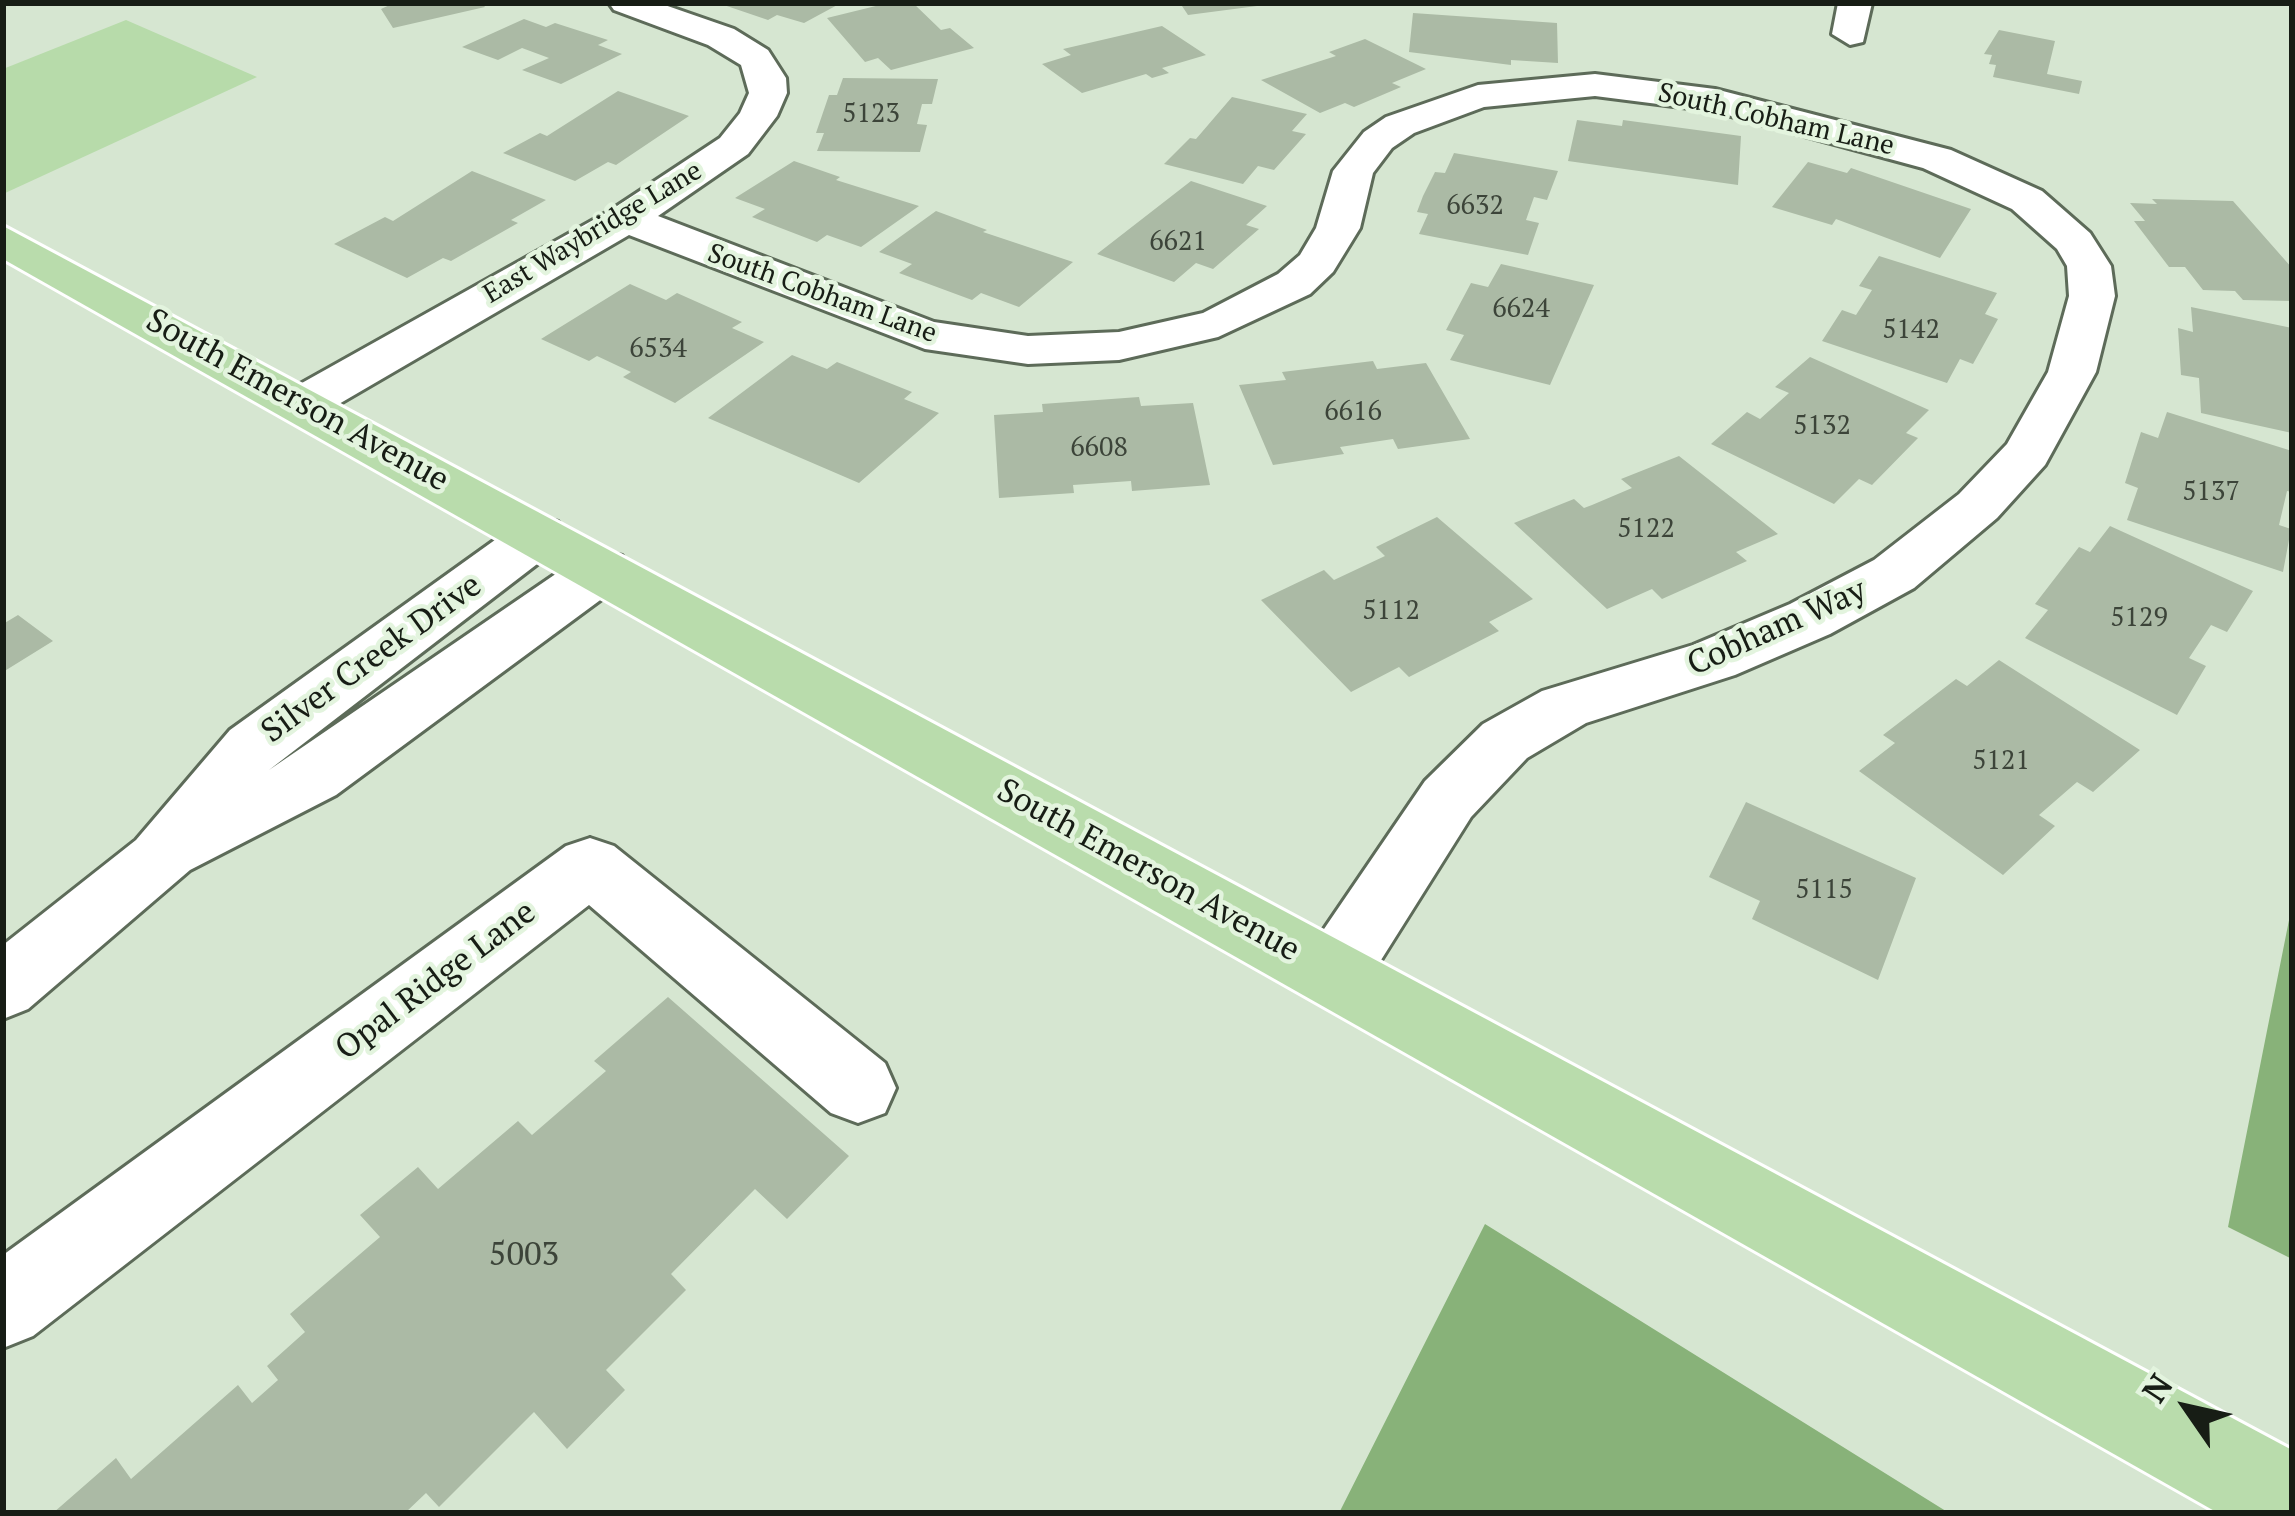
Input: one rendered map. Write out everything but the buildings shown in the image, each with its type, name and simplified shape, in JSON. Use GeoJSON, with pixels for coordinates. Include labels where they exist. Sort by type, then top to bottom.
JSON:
{"type":"FeatureCollection","features":[{"type":"Feature","properties":{"kind":"main road","name":"South Emerson Avenue"},"geometry":{"type":"LineString","coordinates":[[3,240],[2292,1502]]}},
{"type":"Feature","properties":{"kind":"street","name":"East Waybridge Lane"},"geometry":{"type":"LineString","coordinates":[[302,404],[626,219],[734,146],[758,116],[768,85],[755,58],[732,41],[626,3]]}},
{"type":"Feature","properties":{"kind":"street","name":"South Cobham Lane"},"geometry":{"type":"LineString","coordinates":[[626,219],[926,335],[1055,350],[1158,340],[1251,310],[1317,263],[1338,229],[1353,171],[1378,140],[1446,104],[1506,90],[1594,85],[1715,100],[1946,162],[2041,210]]}},
{"type":"Feature","properties":{"kind":"street","name":"Cobham Way"},"geometry":{"type":"LineString","coordinates":[[1334,974],[1448,799],[1505,741],[1564,707],[1714,660],[1856,596],[1894,574],[2008,474],[2042,432],[2067,387],[2092,296],[2089,266],[2080,248],[2041,210]]}},
{"type":"Feature","properties":{"kind":"street","name":"Silver Creek Drive"},"geometry":{"type":"LineString","coordinates":[[3,988],[160,860],[252,747],[539,535]]}},
{"type":"Feature","properties":{"kind":"street"},"geometry":{"type":"LineString","coordinates":[[160,860],[313,777],[602,570]]}},
{"type":"Feature","properties":{"kind":"street","name":"Opal Ridge Lane"},"geometry":{"type":"LineString","coordinates":[[3,1306],[590,866],[858,1088]]}},
{"type":"Feature","properties":{"kind":"green space"},"geometry":{"type":"Polygon","coordinates":[[[126,20],[257,77],[3,194],[3,69],[126,20]]]}},
{"type":"Feature","properties":{"kind":"green space"},"geometry":{"type":"Polygon","coordinates":[[[2292,905],[2292,1259],[2228,1227],[2292,905]]]}},
{"type":"Feature","properties":{"kind":"green space"},"geometry":{"type":"Polygon","coordinates":[[[1485,1224],[1949,1513],[1339,1513],[1485,1224]]]}}]}
